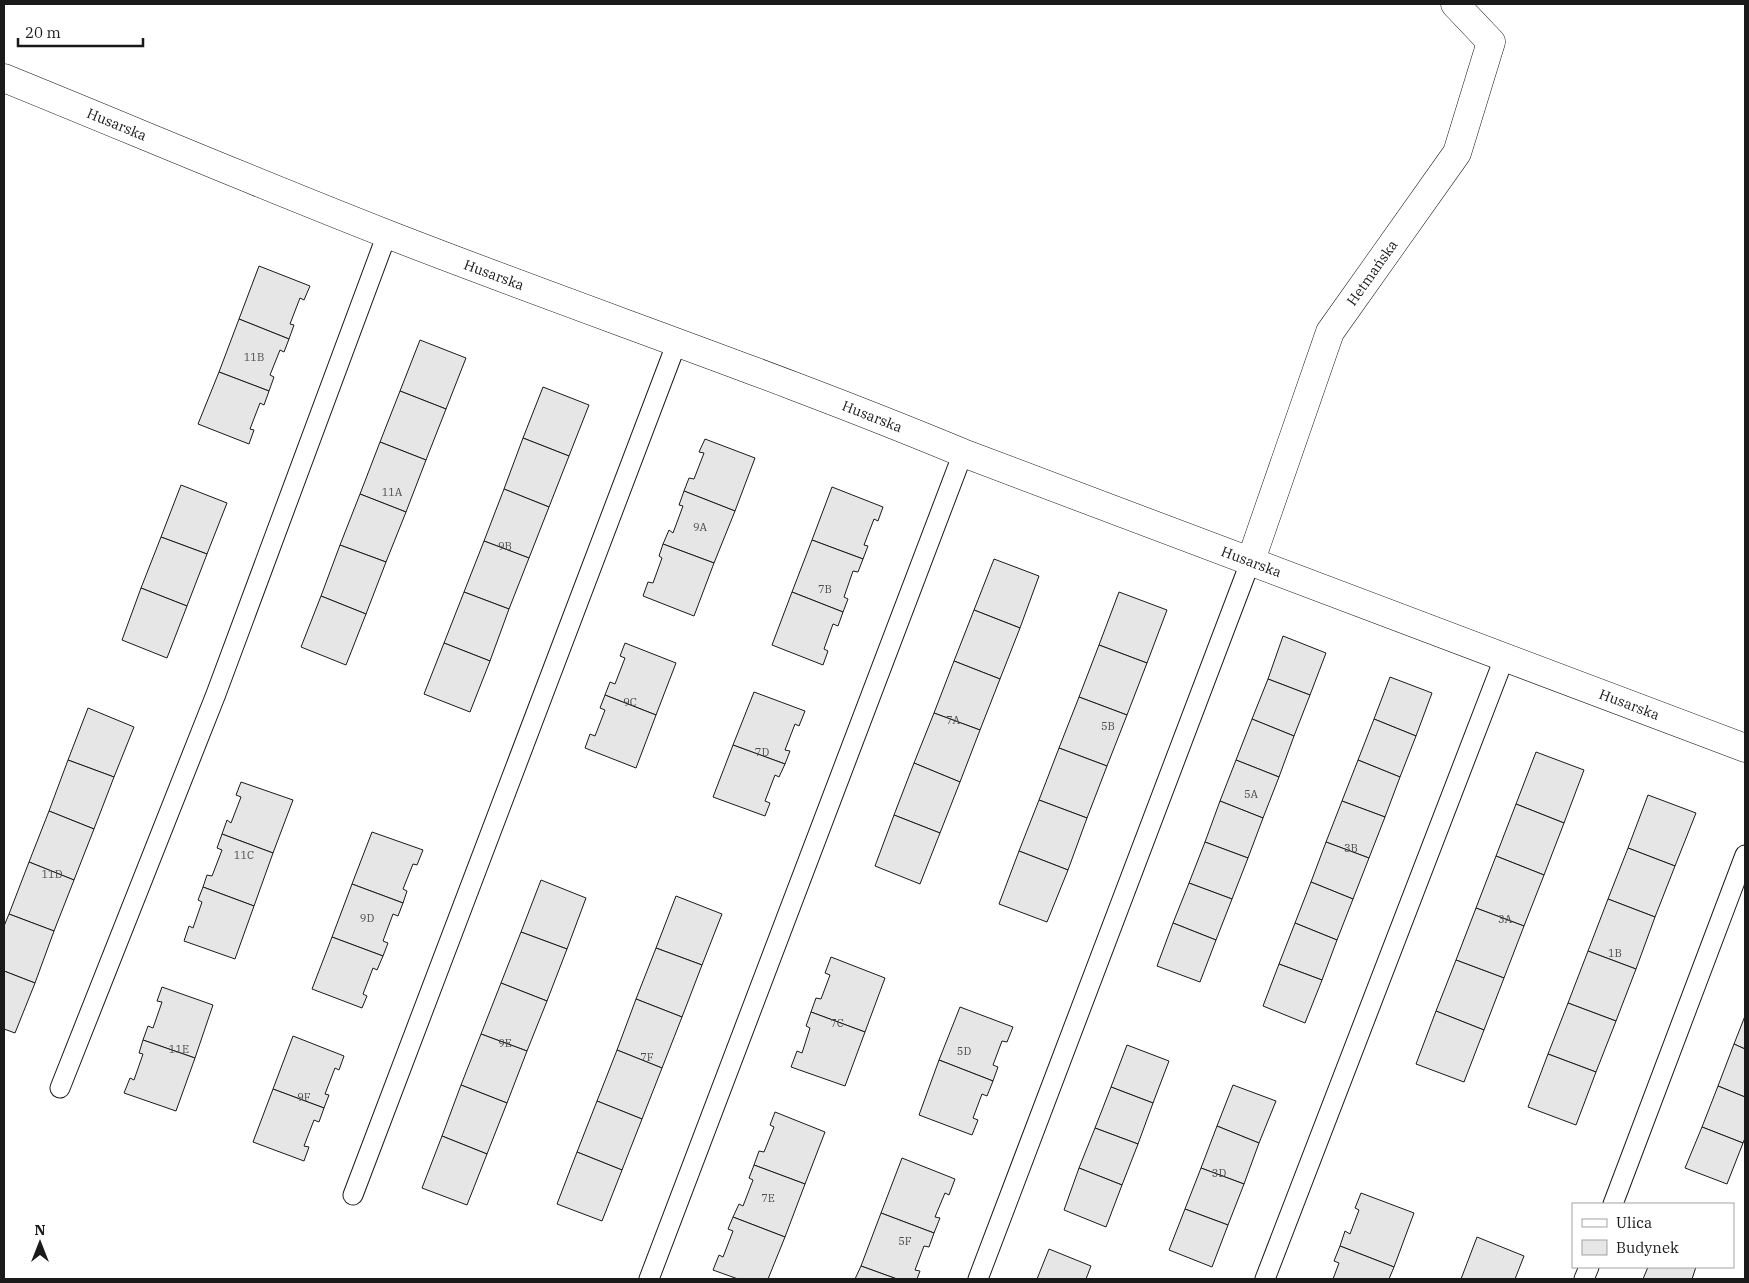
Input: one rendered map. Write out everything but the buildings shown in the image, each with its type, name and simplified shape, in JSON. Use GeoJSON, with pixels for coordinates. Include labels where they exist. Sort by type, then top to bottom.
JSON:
{"type":"FeatureCollection","features":[{"type":"Feature","properties":{"kind":"street","name":"Hetmańska"},"geometry":{"type":"LineString","coordinates":[[1251,560],[1330,332],[1456,153],[1491,42],[1455,4]]}},
{"type":"Feature","properties":{"kind":"street","name":"Husarska"},"geometry":{"type":"LineString","coordinates":[[4,78],[388,234],[1745,748]]}},
{"type":"Feature","properties":{"kind":"lane"},"geometry":{"type":"LineString","coordinates":[[60,1088],[216,694],[388,234]]}},
{"type":"Feature","properties":{"kind":"lane"},"geometry":{"type":"LineString","coordinates":[[353,1195],[677,342]]}},
{"type":"Feature","properties":{"kind":"lane"},"geometry":{"type":"LineString","coordinates":[[649,1279],[963,452]]}},
{"type":"Feature","properties":{"kind":"lane"},"geometry":{"type":"LineString","coordinates":[[978,1279],[1251,560]]}},
{"type":"Feature","properties":{"kind":"lane"},"geometry":{"type":"LineString","coordinates":[[1265,1279],[1506,656]]}},
{"type":"Feature","properties":{"kind":"lane"},"geometry":{"type":"LineString","coordinates":[[1613,1203],[1745,855]]}}]}
